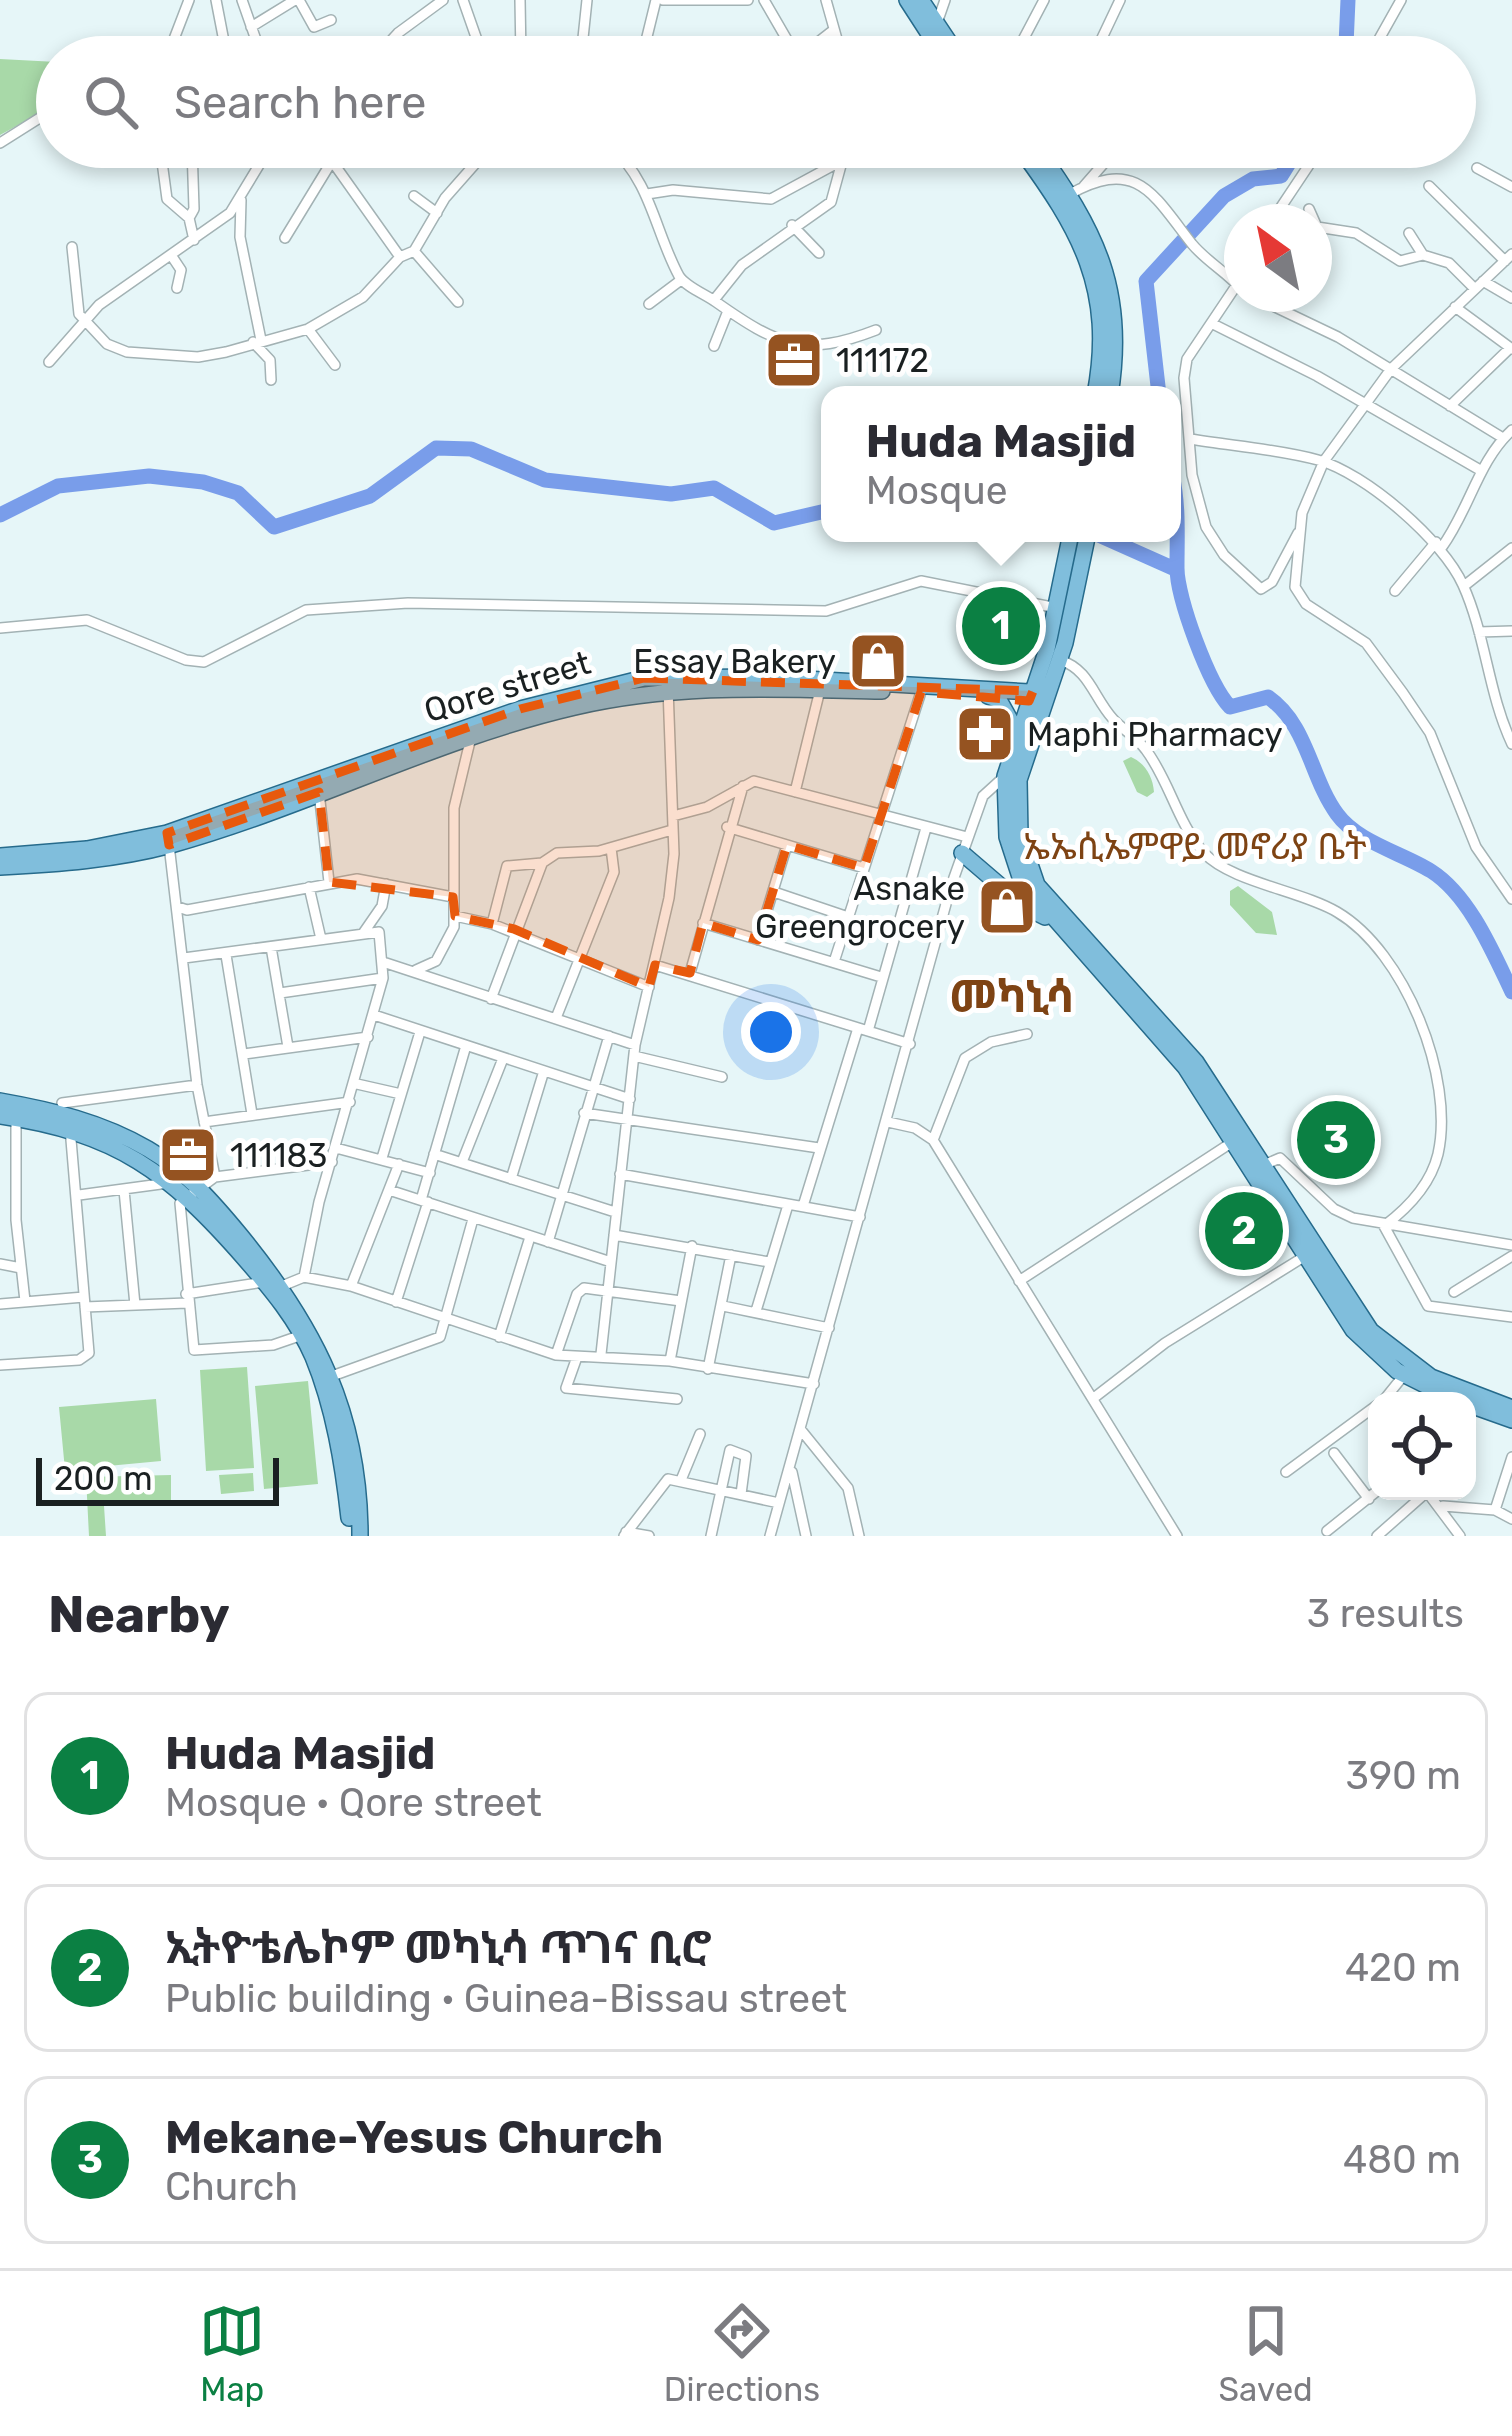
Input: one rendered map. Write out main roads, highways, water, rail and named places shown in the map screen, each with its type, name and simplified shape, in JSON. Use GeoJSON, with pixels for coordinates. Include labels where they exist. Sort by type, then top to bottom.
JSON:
{"type":"FeatureCollection","features":[{"type":"Feature","properties":{"kind":"main road"},"geometry":{"type":"LineString","coordinates":[[908,0],[931,36]]}},
{"type":"Feature","properties":{"kind":"main road"},"geometry":{"type":"LineString","coordinates":[[921,0],[943,36]]}},
{"type":"Feature","properties":{"kind":"main road"},"geometry":{"type":"LineString","coordinates":[[1034,168],[1069,216],[1086,252],[1101,312],[1096,386]]}},
{"type":"Feature","properties":{"kind":"main road"},"geometry":{"type":"LineString","coordinates":[[1056,168],[1077,190],[1114,304],[1110,386]]}},
{"type":"Feature","properties":{"kind":"main road"},"geometry":{"type":"LineString","coordinates":[[1073,542],[1076,559],[1060,660],[1017,732],[1005,776],[1013,861],[1050,920],[1149,1020],[1360,1320],[1389,1349],[1431,1377],[1512,1408]]}},
{"type":"Feature","properties":{"kind":"main road"},"geometry":{"type":"LineString","coordinates":[[1084,542],[1039,672],[1025,752],[1018,807],[1020,836],[1037,886],[1179,1040],[1264,1165],[1353,1330],[1404,1376],[1433,1392]]}},
{"type":"Feature","properties":{"kind":"main road"},"geometry":{"type":"LineString","coordinates":[[1017,732],[996,693],[1027,684],[1039,672]]}},
{"type":"Feature","properties":{"kind":"main road","name":"Qore street"},"geometry":{"type":"LineString","coordinates":[[669,683],[996,693]]}},
{"type":"Feature","properties":{"kind":"main road","name":"Qore street"},"geometry":{"type":"LineString","coordinates":[[0,856],[168,839],[472,732],[669,683],[1038,696]]}},
{"type":"Feature","properties":{"kind":"main road","name":"Qore street"},"geometry":{"type":"LineString","coordinates":[[0,867],[70,863],[168,839],[320,792],[472,732]]}},
{"type":"Feature","properties":{"kind":"main road"},"geometry":{"type":"LineString","coordinates":[[964,845],[1025,907],[1050,920]]}},
{"type":"Feature","properties":{"kind":"main road"},"geometry":{"type":"LineString","coordinates":[[0,1101],[64,1114],[122,1135],[201,1187],[273,1284],[332,1376],[350,1444],[360,1536]]}},
{"type":"Feature","properties":{"kind":"main road"},"geometry":{"type":"LineString","coordinates":[[8,1117],[70,1128],[137,1157],[172,1182],[201,1187]]}},
{"type":"Feature","properties":{"kind":"main road"},"geometry":{"type":"LineString","coordinates":[[273,1284],[302,1335],[339,1446],[350,1536]]}},
{"type":"Feature","properties":{"kind":"main road"},"geometry":{"type":"LineString","coordinates":[[1476,1408],[1512,1420]]}},
{"type":"Feature","properties":{"kind":"waterway"},"geometry":{"type":"LineString","coordinates":[[1346,36],[1348,0]]}},
{"type":"Feature","properties":{"kind":"waterway"},"geometry":{"type":"LineString","coordinates":[[1158,386],[1146,281],[1224,196],[1253,179],[1281,176],[1286,168]]}},
{"type":"Feature","properties":{"kind":"waterway"},"geometry":{"type":"LineString","coordinates":[[0,515],[58,486],[149,476],[203,482],[238,493],[274,527],[370,496],[436,448],[471,449],[545,480],[671,494],[714,488],[774,523],[821,512]]}},
{"type":"Feature","properties":{"kind":"waterway"},"geometry":{"type":"LineString","coordinates":[[1114,542],[1177,570]]}},
{"type":"Feature","properties":{"kind":"waterway"},"geometry":{"type":"LineString","coordinates":[[1177,542],[1178,582],[1188,619],[1204,661],[1230,707],[1268,697],[1281,709],[1337,814],[1356,832],[1445,881],[1479,925],[1512,992]]}},
{"type":"Feature","properties":{"kind":"place","name":"111172"},"geometry":{"type":"Point","coordinates":[794,360]}},
{"type":"Feature","properties":{"kind":"place","name":"Huda Masjid"},"geometry":{"type":"Point","coordinates":[1001,626]}},
{"type":"Feature","properties":{"kind":"place","name":"Essay Bakery"},"geometry":{"type":"Point","coordinates":[878,661]}},
{"type":"Feature","properties":{"kind":"place","name":"Maphi Pharmacy"},"geometry":{"type":"Point","coordinates":[985,734]}},
{"type":"Feature","properties":{"kind":"place","name":"Asnake Greengrocery"},"geometry":{"type":"Point","coordinates":[1007,907]}},
{"type":"Feature","properties":{"kind":"place","name":"Mekane-Yesus Church"},"geometry":{"type":"Point","coordinates":[1336,1140]}},
{"type":"Feature","properties":{"kind":"place","name":"111183"},"geometry":{"type":"Point","coordinates":[188,1155]}},
{"type":"Feature","properties":{"kind":"place","name":"ኢትዮቴሌኮም መካኒሳ ጥገና ቢሮ"},"geometry":{"type":"Point","coordinates":[1244,1231]}},
{"type":"Feature","properties":{"kind":"district","name":"ኤኤሲኤምዋይ መኖሪያ ቤት"},"geometry":{"type":"Point","coordinates":[1195,846]}},
{"type":"Feature","properties":{"kind":"district","name":"መካኒሳ"},"geometry":{"type":"Point","coordinates":[1012,996]}}]}
